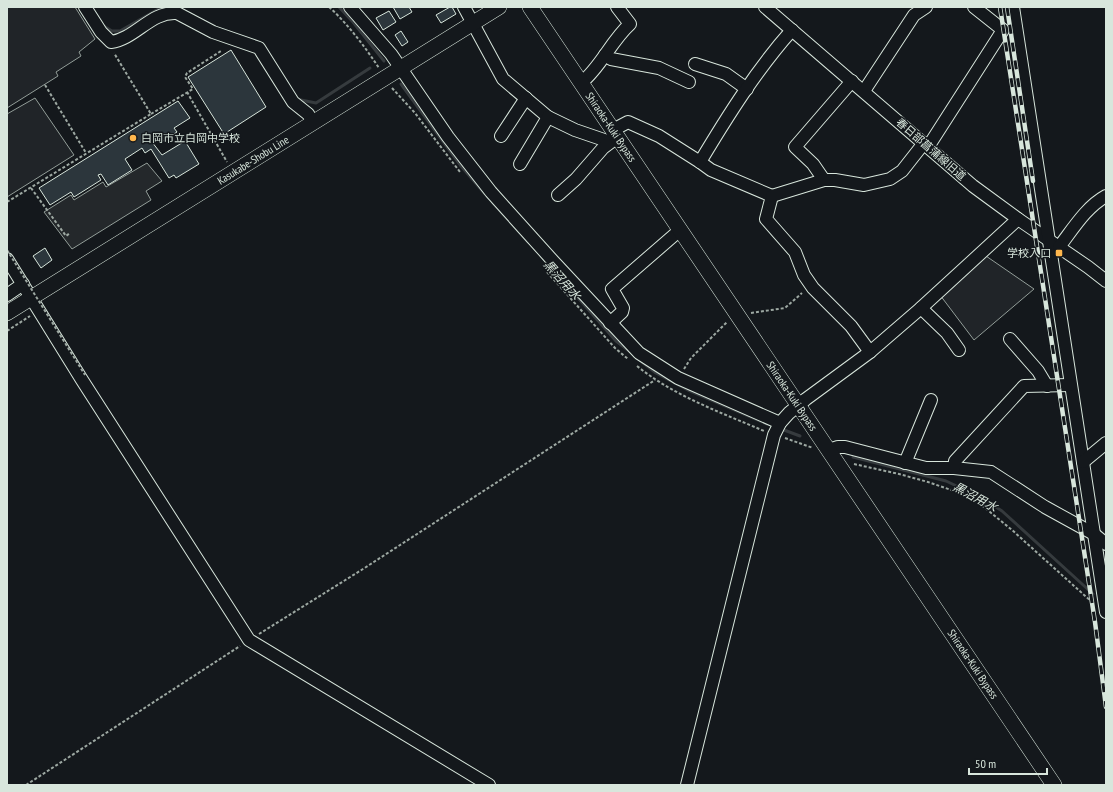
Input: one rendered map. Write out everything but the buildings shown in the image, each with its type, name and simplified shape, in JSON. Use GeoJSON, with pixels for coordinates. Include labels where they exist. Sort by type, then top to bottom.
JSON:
{"type":"FeatureCollection","features":[{"type":"Feature","properties":{"kind":"main road","name":"Kasukabe-Shobu Line"},"geometry":{"type":"LineString","coordinates":[[7,312],[170,213],[313,122],[499,7]]}},
{"type":"Feature","properties":{"kind":"main road","name":"Shiraoka-Kuki Bypass"},"geometry":{"type":"LineString","coordinates":[[530,7],[581,83],[613,136],[680,230],[798,405],[822,448],[1054,785]]}},
{"type":"Feature","properties":{"kind":"street"},"geometry":{"type":"LineString","coordinates":[[85,7],[101,32],[111,42],[119,41],[159,16],[177,13],[213,32],[259,48],[293,102],[308,114],[313,122]]}},
{"type":"Feature","properties":{"kind":"street"},"geometry":{"type":"LineString","coordinates":[[464,7],[503,79],[548,117],[575,130],[613,136]]}},
{"type":"Feature","properties":{"kind":"street"},"geometry":{"type":"LineString","coordinates":[[581,83],[591,75],[620,32],[630,24],[617,7]]}},
{"type":"Feature","properties":{"kind":"street","name":"春日部菖蒲線旧道"},"geometry":{"type":"LineString","coordinates":[[766,7],[973,186],[1106,281]]}},
{"type":"Feature","properties":{"kind":"street"},"geometry":{"type":"LineString","coordinates":[[864,91],[914,15],[926,7]]}},
{"type":"Feature","properties":{"kind":"street"},"geometry":{"type":"LineString","coordinates":[[558,195],[576,179],[613,136],[628,122],[659,136],[711,170],[772,196],[824,180],[835,180],[864,185],[890,180],[902,171],[926,145],[1003,30],[974,7]]}},
{"type":"Feature","properties":{"kind":"street"},"geometry":{"type":"LineString","coordinates":[[1013,7],[1054,244],[1070,385],[1094,534],[1101,609]]}},
{"type":"Feature","properties":{"kind":"street"},"geometry":{"type":"LineString","coordinates":[[355,8],[391,54],[448,138],[491,192],[639,353],[678,378],[780,423]]}},
{"type":"Feature","properties":{"kind":"street"},"geometry":{"type":"LineString","coordinates":[[700,162],[747,89],[792,30]]}},
{"type":"Feature","properties":{"kind":"street"},"geometry":{"type":"LineString","coordinates":[[605,55],[611,59],[659,68],[689,82]]}},
{"type":"Feature","properties":{"kind":"street"},"geometry":{"type":"LineString","coordinates":[[695,64],[726,74],[747,89]]}},
{"type":"Feature","properties":{"kind":"street"},"geometry":{"type":"LineString","coordinates":[[824,180],[813,164],[795,147],[852,81]]}},
{"type":"Feature","properties":{"kind":"street"},"geometry":{"type":"LineString","coordinates":[[500,136],[526,98]]}},
{"type":"Feature","properties":{"kind":"street"},"geometry":{"type":"LineString","coordinates":[[520,164],[548,117]]}},
{"type":"Feature","properties":{"kind":"street"},"geometry":{"type":"LineString","coordinates":[[772,196],[766,219],[795,252],[804,275],[811,285],[851,326],[870,352]]}},
{"type":"Feature","properties":{"kind":"street"},"geometry":{"type":"LineString","coordinates":[[1054,244],[1098,200],[1106,196]]}},
{"type":"Feature","properties":{"kind":"street"},"geometry":{"type":"LineString","coordinates":[[687,785],[774,435],[780,423],[798,405],[870,352],[921,308],[1018,219]]}},
{"type":"Feature","properties":{"kind":"street"},"geometry":{"type":"LineString","coordinates":[[610,323],[622,312],[623,308],[612,289],[680,230]]}},
{"type":"Feature","properties":{"kind":"street"},"geometry":{"type":"LineString","coordinates":[[7,259],[32,297],[82,380],[249,640],[489,785]]}},
{"type":"Feature","properties":{"kind":"street"},"geometry":{"type":"LineString","coordinates":[[7,295],[23,284]]}},
{"type":"Feature","properties":{"kind":"street"},"geometry":{"type":"LineString","coordinates":[[921,308],[947,334],[959,350]]}},
{"type":"Feature","properties":{"kind":"street"},"geometry":{"type":"LineString","coordinates":[[1010,339],[1038,370],[1048,386]]}},
{"type":"Feature","properties":{"kind":"street"},"geometry":{"type":"LineString","coordinates":[[954,468],[955,461],[1024,386],[1070,385]]}},
{"type":"Feature","properties":{"kind":"street"},"geometry":{"type":"LineString","coordinates":[[905,463],[931,400]]}},
{"type":"Feature","properties":{"kind":"street"},"geometry":{"type":"LineString","coordinates":[[1083,462],[1106,442]]}},
{"type":"Feature","properties":{"kind":"street"},"geometry":{"type":"LineString","coordinates":[[822,448],[845,447],[926,468],[954,468],[991,472],[1045,507],[1094,534],[1106,544]]}},
{"type":"Feature","properties":{"kind":"path"},"geometry":{"type":"LineString","coordinates":[[330,7],[370,55],[380,70]]}},
{"type":"Feature","properties":{"kind":"path"},"geometry":{"type":"LineString","coordinates":[[111,42],[112,50],[151,114]]}},
{"type":"Feature","properties":{"kind":"path"},"geometry":{"type":"LineString","coordinates":[[7,202],[86,152],[193,89],[185,77],[187,73],[221,51]]}},
{"type":"Feature","properties":{"kind":"path"},"geometry":{"type":"LineString","coordinates":[[45,84],[86,152]]}},
{"type":"Feature","properties":{"kind":"path"},"geometry":{"type":"LineString","coordinates":[[187,92],[228,164]]}},
{"type":"Feature","properties":{"kind":"path"},"geometry":{"type":"LineString","coordinates":[[31,188],[66,236],[70,233]]}},
{"type":"Feature","properties":{"kind":"path"},"geometry":{"type":"LineString","coordinates":[[7,250],[85,376]]}},
{"type":"Feature","properties":{"kind":"path"},"geometry":{"type":"LineString","coordinates":[[678,378],[692,358],[724,325],[737,314],[784,308],[811,285]]}},
{"type":"Feature","properties":{"kind":"path"},"geometry":{"type":"LineString","coordinates":[[7,331],[39,310]]}},
{"type":"Feature","properties":{"kind":"path"},"geometry":{"type":"LineString","coordinates":[[26,785],[655,380]]}},
{"type":"Feature","properties":{"kind":"path"},"geometry":{"type":"LineString","coordinates":[[782,437],[808,447],[822,448]]}},
{"type":"Feature","properties":{"kind":"path"},"geometry":{"type":"LineString","coordinates":[[850,465],[855,464],[928,482],[957,492],[979,503],[1003,522],[1101,609]]}},
{"type":"Feature","properties":{"kind":"shaded area"},"geometry":{"type":"Polygon","coordinates":[[[7,7],[75,7],[95,39],[79,52],[81,56],[56,72],[58,76],[7,108],[7,7]]]}},
{"type":"Feature","properties":{"kind":"shaded area"},"geometry":{"type":"Polygon","coordinates":[[[35,98],[74,155],[7,197],[7,114],[35,98]]]}},
{"type":"Feature","properties":{"kind":"shaded area"},"geometry":{"type":"Polygon","coordinates":[[[147,163],[162,181],[146,191],[151,200],[72,249],[44,212],[71,195],[74,200],[103,182],[106,187],[147,163]]]}},
{"type":"Feature","properties":{"kind":"shaded area"},"geometry":{"type":"Polygon","coordinates":[[[986,256],[1034,289],[974,340],[940,295],[986,256]]]}},
{"type":"Feature","properties":{"kind":"waterway"},"geometry":{"type":"LineString","coordinates":[[102,25],[112,31],[120,31],[162,7]]}},
{"type":"Feature","properties":{"kind":"waterway","name":"黒沼用水"},"geometry":{"type":"LineString","coordinates":[[339,7],[384,61]]}},
{"type":"Feature","properties":{"kind":"waterway"},"geometry":{"type":"LineString","coordinates":[[296,99],[316,103],[370,68]]}},
{"type":"Feature","properties":{"kind":"waterway","name":"黒沼用水"},"geometry":{"type":"LineString","coordinates":[[401,84],[461,166],[485,194]]}},
{"type":"Feature","properties":{"kind":"waterway","name":"黒沼用水"},"geometry":{"type":"LineString","coordinates":[[493,203],[528,242]]}},
{"type":"Feature","properties":{"kind":"waterway","name":"黒沼用水"},"geometry":{"type":"LineString","coordinates":[[557,274],[616,341],[633,354]]}},
{"type":"Feature","properties":{"kind":"waterway","name":"黒沼用水"},"geometry":{"type":"LineString","coordinates":[[642,362],[656,373],[688,390],[767,424]]}},
{"type":"Feature","properties":{"kind":"waterway","name":"黒沼用水"},"geometry":{"type":"LineString","coordinates":[[784,430],[800,436]]}},
{"type":"Feature","properties":{"kind":"waterway","name":"黒沼用水"},"geometry":{"type":"LineString","coordinates":[[853,457],[946,481],[982,498],[1002,511],[1093,594]]}},
{"type":"Feature","properties":{"kind":"railway"},"geometry":{"type":"LineString","coordinates":[[1000,7],[1095,622],[1106,707]]}},
{"type":"Feature","properties":{"kind":"railway"},"geometry":{"type":"LineString","coordinates":[[1007,7],[1033,181]]}},
{"type":"Feature","properties":{"kind":"place","name":"白岡市立白岡中学校"},"geometry":{"type":"Point","coordinates":[133,138]}},
{"type":"Feature","properties":{"kind":"place","name":"学校入口"},"geometry":{"type":"Point","coordinates":[1059,253]}}]}
